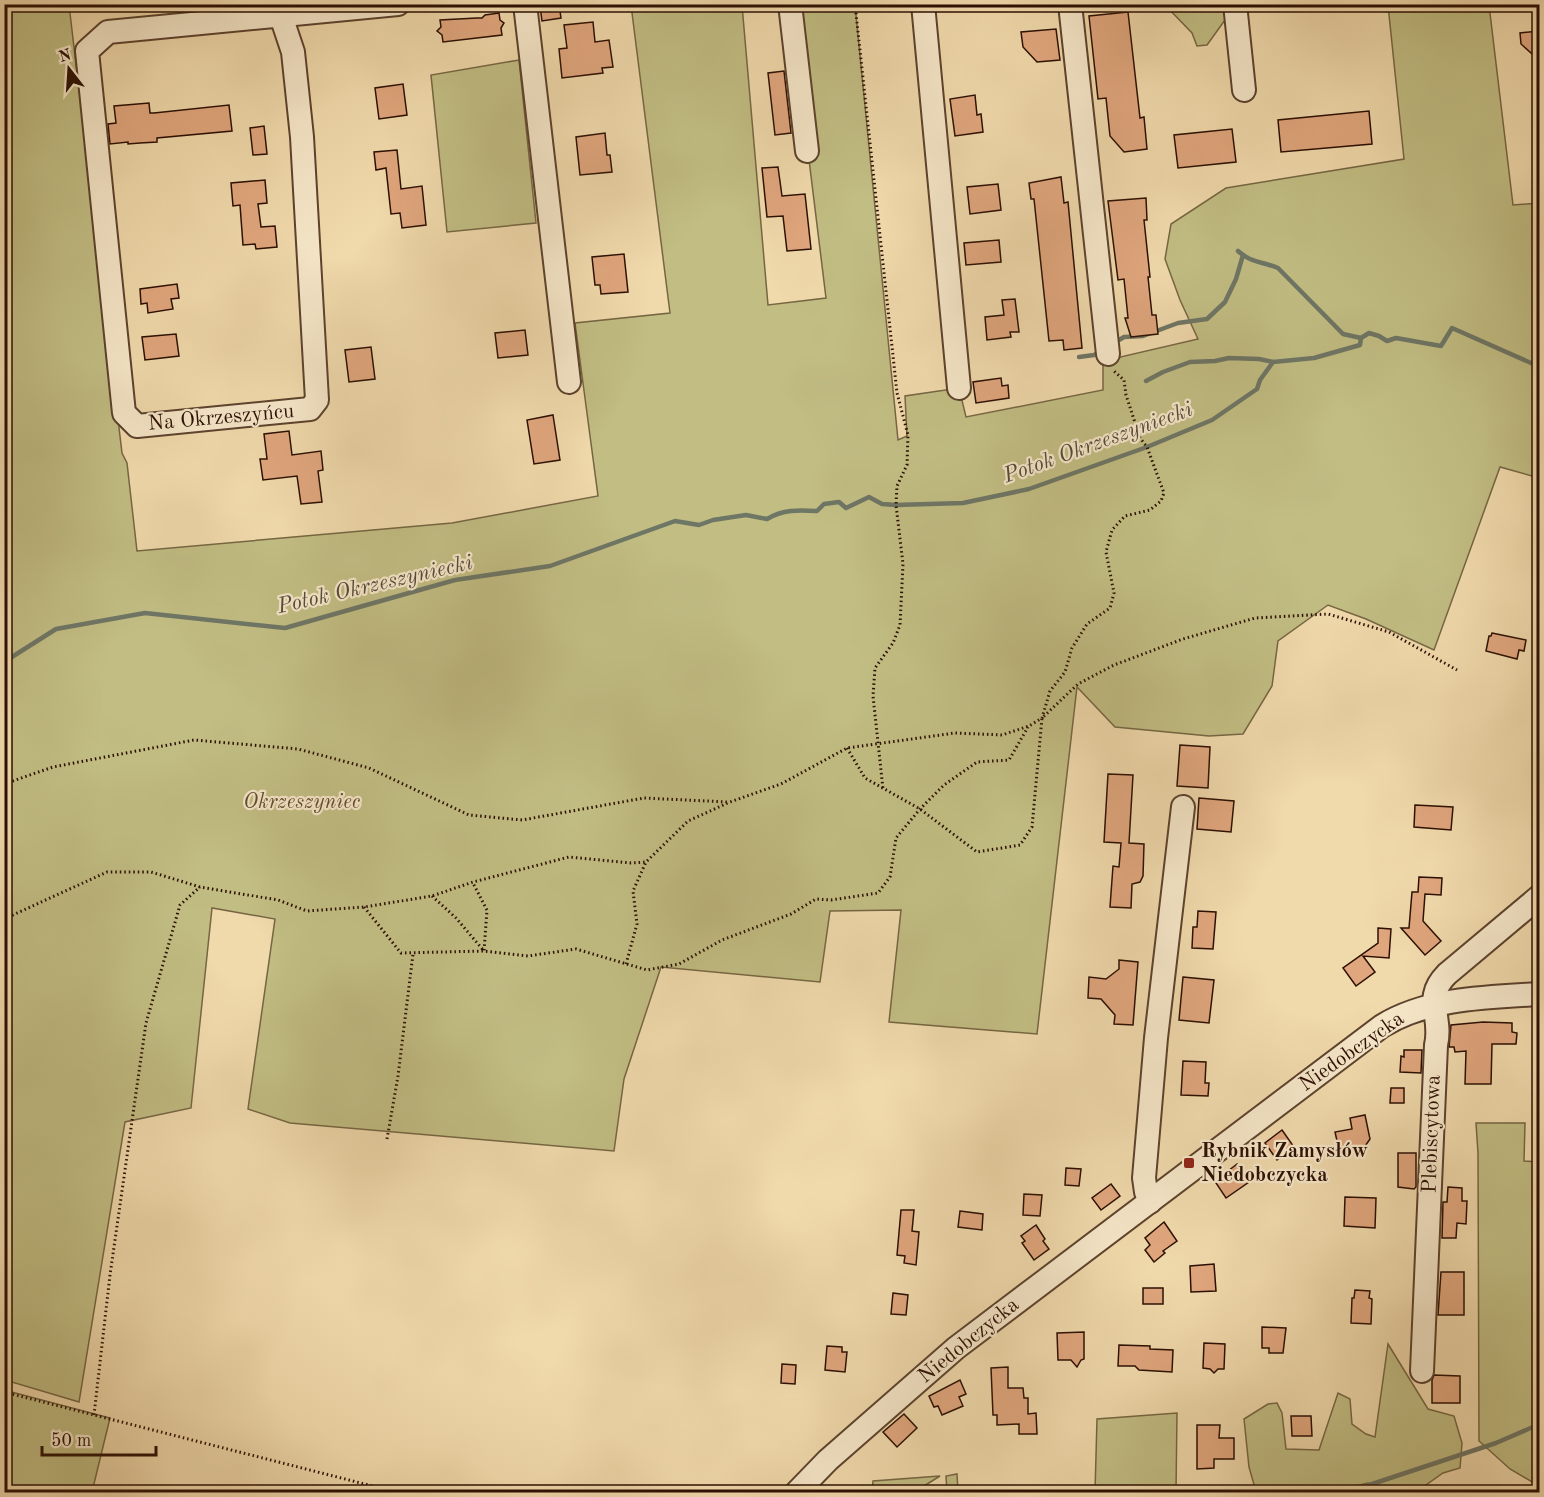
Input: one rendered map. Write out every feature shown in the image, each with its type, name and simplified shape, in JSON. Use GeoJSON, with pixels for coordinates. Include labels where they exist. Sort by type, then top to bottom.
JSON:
{"type":"FeatureCollection","features":[{"type":"Feature","properties":{"kind":"street","name":"Na Okrzeszyńcu"},"geometry":{"type":"LineString","coordinates":[[281,16],[293,52],[302,137],[317,400],[310,410],[137,426],[124,413],[87,51],[108,32],[398,4]]}},
{"type":"Feature","properties":{"kind":"street"},"geometry":{"type":"LineString","coordinates":[[525,4],[569,382]]}},
{"type":"Feature","properties":{"kind":"street"},"geometry":{"type":"LineString","coordinates":[[790,4],[807,151]]}},
{"type":"Feature","properties":{"kind":"street"},"geometry":{"type":"LineString","coordinates":[[923,4],[959,388]]}},
{"type":"Feature","properties":{"kind":"street"},"geometry":{"type":"LineString","coordinates":[[1070,4],[1109,361]]}},
{"type":"Feature","properties":{"kind":"street"},"geometry":{"type":"LineString","coordinates":[[1235,4],[1244,90]]}},
{"type":"Feature","properties":{"kind":"street"},"geometry":{"type":"LineString","coordinates":[[1150,1202],[1144,1178],[1156,1038],[1183,807]]}},
{"type":"Feature","properties":{"kind":"street"},"geometry":{"type":"LineString","coordinates":[[1539,896],[1443,978],[1436,989],[1434,1005],[1539,994]]}},
{"type":"Feature","properties":{"kind":"street","name":"Niedobczycka"},"geometry":{"type":"LineString","coordinates":[[797,1492],[828,1460],[956,1348],[1382,1026],[1407,1013],[1434,1005]]}},
{"type":"Feature","properties":{"kind":"street","name":"Plebiscytowa"},"geometry":{"type":"LineString","coordinates":[[1422,1371],[1436,1045],[1439,1034],[1438,1017],[1434,1005]]}},
{"type":"Feature","properties":{"kind":"path"},"geometry":{"type":"LineString","coordinates":[[855,4],[897,393],[908,435],[907,465],[897,486],[896,505],[903,564],[900,625],[893,643],[875,668],[873,696],[884,789]]}},
{"type":"Feature","properties":{"kind":"path"},"geometry":{"type":"LineString","coordinates":[[847,748],[865,778],[920,809],[977,852],[1020,845],[1032,827],[1042,718],[1050,691],[1065,672],[1072,648],[1087,624],[1110,608],[1114,593],[1106,552],[1112,530],[1125,516],[1150,510],[1161,501],[1164,493],[1147,447],[1140,438],[1126,395],[1124,380],[1109,361]]}},
{"type":"Feature","properties":{"kind":"path"},"geometry":{"type":"LineString","coordinates":[[626,964],[637,924],[633,891],[646,862],[688,821],[730,802],[781,784],[847,748],[955,733],[1002,735],[1029,726],[1042,718],[1078,684],[1114,664],[1183,639],[1255,618],[1328,614],[1389,632],[1457,670]]}},
{"type":"Feature","properties":{"kind":"path"},"geometry":{"type":"LineString","coordinates":[[364,907],[401,953],[484,951],[528,956],[576,950],[647,970],[680,964],[722,940],[791,914],[816,899],[831,900],[878,893],[890,877],[896,838],[920,809],[944,785],[977,762],[1009,760],[1029,726]]}},
{"type":"Feature","properties":{"kind":"path"},"geometry":{"type":"LineString","coordinates":[[4,784],[53,767],[194,740],[298,749],[369,768],[469,815],[522,820],[644,798],[730,802]]}},
{"type":"Feature","properties":{"kind":"path"},"geometry":{"type":"LineString","coordinates":[[4,920],[107,872],[151,872],[200,887],[278,900],[307,910],[364,907],[432,896],[473,882],[569,857],[631,863],[646,862]]}},
{"type":"Feature","properties":{"kind":"path"},"geometry":{"type":"LineString","coordinates":[[473,882],[487,910],[484,951]]}},
{"type":"Feature","properties":{"kind":"path"},"geometry":{"type":"LineString","coordinates":[[94,1415],[110,1275],[146,1023],[180,905],[200,887]]}},
{"type":"Feature","properties":{"kind":"path"},"geometry":{"type":"LineString","coordinates":[[432,896],[456,918],[484,951]]}},
{"type":"Feature","properties":{"kind":"path"},"geometry":{"type":"LineString","coordinates":[[387,1139],[398,1076],[412,954]]}},
{"type":"Feature","properties":{"kind":"path"},"geometry":{"type":"LineString","coordinates":[[4,1392],[396,1492]]}},
{"type":"Feature","properties":{"kind":"green space","name":"Okrzeszyniec"},"geometry":{"type":"Polygon","coordinates":[[[4,5],[69,5],[122,453],[127,463],[137,551],[452,523],[598,496],[575,323],[670,313],[631,5],[742,5],[768,305],[826,298],[790,5],[855,5],[898,440],[907,436],[905,396],[959,388],[966,417],[1103,390],[1103,361],[1198,339],[1165,259],[1171,224],[1226,188],[1404,159],[1388,5],[1489,5],[1513,205],[1539,203],[1539,478],[1500,467],[1434,650],[1366,619],[1328,605],[1278,641],[1272,686],[1243,734],[1209,736],[1115,727],[1077,687],[1037,1034],[889,1022],[901,910],[830,911],[820,982],[661,967],[624,1079],[614,1151],[290,1123],[248,1109],[275,919],[212,908],[191,1108],[125,1122],[79,1402],[5,1380],[4,5]]]}},
{"type":"Feature","properties":{"kind":"green space"},"geometry":{"type":"Polygon","coordinates":[[[1165,5],[1224,5],[1225,20],[1207,45],[1197,46],[1192,33],[1165,5]]]}},
{"type":"Feature","properties":{"kind":"green space"},"geometry":{"type":"Polygon","coordinates":[[[519,60],[536,223],[447,232],[431,75],[519,60]]]}},
{"type":"Feature","properties":{"kind":"green space"},"geometry":{"type":"Polygon","coordinates":[[[1476,1123],[1525,1123],[1524,1161],[1539,1162],[1539,1486],[1510,1469],[1479,1441],[1476,1123]]]}},
{"type":"Feature","properties":{"kind":"green space"},"geometry":{"type":"Polygon","coordinates":[[[1388,1344],[1428,1409],[1454,1416],[1462,1443],[1460,1468],[1443,1473],[1416,1492],[1367,1492],[1368,1483],[1331,1492],[1286,1492],[1255,1488],[1249,1467],[1244,1419],[1268,1404],[1277,1403],[1282,1413],[1286,1449],[1319,1450],[1338,1393],[1350,1399],[1352,1424],[1366,1434],[1375,1437],[1388,1344]]]}},
{"type":"Feature","properties":{"kind":"green space"},"geometry":{"type":"Polygon","coordinates":[[[4,1390],[110,1418],[92,1492],[5,1492],[4,1390]]]}},
{"type":"Feature","properties":{"kind":"green space"},"geometry":{"type":"Polygon","coordinates":[[[1177,1413],[1176,1492],[1095,1492],[1097,1419],[1177,1413]]]}},
{"type":"Feature","properties":{"kind":"green space"},"geometry":{"type":"Polygon","coordinates":[[[957,1474],[958,1492],[947,1492],[946,1476],[957,1474]]]}},
{"type":"Feature","properties":{"kind":"green space"},"geometry":{"type":"Polygon","coordinates":[[[940,1476],[924,1486],[924,1492],[872,1492],[873,1481],[940,1476]]]}},
{"type":"Feature","properties":{"kind":"building"},"geometry":{"type":"Polygon","coordinates":[[[559,4],[561,18],[542,21],[540,6],[559,4]]]}},
{"type":"Feature","properties":{"kind":"building"},"geometry":{"type":"Polygon","coordinates":[[[1128,12],[1140,118],[1144,117],[1147,149],[1124,152],[1110,136],[1106,98],[1098,99],[1089,16],[1128,12]]]}},
{"type":"Feature","properties":{"kind":"building"},"geometry":{"type":"Polygon","coordinates":[[[499,13],[500,20],[504,23],[501,28],[502,35],[443,42],[442,35],[437,31],[441,27],[440,20],[482,18],[485,15],[499,13]]]}},
{"type":"Feature","properties":{"kind":"building"},"geometry":{"type":"Polygon","coordinates":[[[593,22],[595,42],[609,40],[613,67],[602,68],[603,73],[562,78],[559,49],[567,48],[564,25],[593,22]]]}},
{"type":"Feature","properties":{"kind":"building"},"geometry":{"type":"Polygon","coordinates":[[[1056,29],[1060,60],[1037,62],[1023,47],[1021,32],[1056,29]]]}},
{"type":"Feature","properties":{"kind":"building"},"geometry":{"type":"Polygon","coordinates":[[[1539,31],[1539,60],[1521,44],[1520,33],[1539,31]]]}},
{"type":"Feature","properties":{"kind":"building"},"geometry":{"type":"Polygon","coordinates":[[[784,71],[791,133],[775,135],[768,73],[784,71]]]}},
{"type":"Feature","properties":{"kind":"building"},"geometry":{"type":"Polygon","coordinates":[[[403,84],[407,115],[379,119],[375,88],[403,84]]]}},
{"type":"Feature","properties":{"kind":"building"},"geometry":{"type":"Polygon","coordinates":[[[975,95],[977,115],[981,114],[983,132],[955,136],[950,99],[975,95]]]}},
{"type":"Feature","properties":{"kind":"building"},"geometry":{"type":"Polygon","coordinates":[[[149,103],[150,113],[229,105],[232,131],[157,138],[157,142],[110,144],[108,124],[116,123],[114,106],[149,103]]]}},
{"type":"Feature","properties":{"kind":"building"},"geometry":{"type":"Polygon","coordinates":[[[1369,111],[1372,144],[1281,152],[1278,120],[1369,111]]]}},
{"type":"Feature","properties":{"kind":"building"},"geometry":{"type":"Polygon","coordinates":[[[264,126],[267,154],[253,155],[250,128],[264,126]]]}},
{"type":"Feature","properties":{"kind":"building"},"geometry":{"type":"Polygon","coordinates":[[[1232,129],[1236,162],[1178,168],[1174,135],[1232,129]]]}},
{"type":"Feature","properties":{"kind":"building"},"geometry":{"type":"Polygon","coordinates":[[[605,133],[607,155],[610,155],[612,172],[580,175],[576,137],[605,133]]]}},
{"type":"Feature","properties":{"kind":"building"},"geometry":{"type":"Polygon","coordinates":[[[397,150],[401,189],[422,186],[426,225],[402,228],[400,213],[391,214],[386,168],[376,170],[374,152],[397,150]]]}},
{"type":"Feature","properties":{"kind":"building"},"geometry":{"type":"Polygon","coordinates":[[[778,167],[782,196],[805,194],[811,249],[787,251],[783,216],[767,217],[762,168],[778,167]]]}},
{"type":"Feature","properties":{"kind":"building"},"geometry":{"type":"Polygon","coordinates":[[[1061,177],[1064,203],[1068,202],[1082,348],[1064,350],[1063,340],[1049,341],[1034,199],[1031,199],[1029,183],[1061,177]]]}},
{"type":"Feature","properties":{"kind":"building"},"geometry":{"type":"Polygon","coordinates":[[[265,180],[267,203],[258,204],[261,227],[275,226],[277,247],[256,249],[255,244],[243,245],[240,205],[233,206],[231,183],[265,180]]]}},
{"type":"Feature","properties":{"kind":"building"},"geometry":{"type":"Polygon","coordinates":[[[998,184],[1001,210],[970,214],[967,187],[998,184]]]}},
{"type":"Feature","properties":{"kind":"building"},"geometry":{"type":"Polygon","coordinates":[[[1146,198],[1147,220],[1144,220],[1150,277],[1148,277],[1152,315],[1156,315],[1158,334],[1131,337],[1125,318],[1128,318],[1124,279],[1118,280],[1108,201],[1146,198]]]}},
{"type":"Feature","properties":{"kind":"building"},"geometry":{"type":"Polygon","coordinates":[[[999,240],[1001,262],[966,265],[964,243],[999,240]]]}},
{"type":"Feature","properties":{"kind":"building"},"geometry":{"type":"Polygon","coordinates":[[[624,254],[628,292],[601,294],[600,285],[595,285],[592,257],[624,254]]]}},
{"type":"Feature","properties":{"kind":"building"},"geometry":{"type":"Polygon","coordinates":[[[177,284],[179,298],[171,299],[173,309],[148,313],[147,303],[141,304],[140,289],[177,284]]]}},
{"type":"Feature","properties":{"kind":"building"},"geometry":{"type":"Polygon","coordinates":[[[1015,299],[1019,332],[1010,332],[1011,337],[987,340],[985,317],[1004,315],[1002,300],[1015,299]]]}},
{"type":"Feature","properties":{"kind":"building"},"geometry":{"type":"Polygon","coordinates":[[[525,330],[528,355],[498,358],[495,333],[525,330]]]}},
{"type":"Feature","properties":{"kind":"building"},"geometry":{"type":"Polygon","coordinates":[[[176,334],[179,356],[145,360],[142,337],[176,334]]]}},
{"type":"Feature","properties":{"kind":"building"},"geometry":{"type":"Polygon","coordinates":[[[371,347],[375,379],[349,382],[345,350],[371,347]]]}},
{"type":"Feature","properties":{"kind":"building"},"geometry":{"type":"Polygon","coordinates":[[[1001,378],[1002,386],[1008,385],[1009,398],[976,403],[973,382],[1001,378]]]}},
{"type":"Feature","properties":{"kind":"building"},"geometry":{"type":"Polygon","coordinates":[[[553,415],[560,460],[534,464],[527,420],[553,415]]]}},
{"type":"Feature","properties":{"kind":"building"},"geometry":{"type":"Polygon","coordinates":[[[289,431],[292,455],[321,451],[323,470],[318,471],[322,502],[301,504],[297,476],[263,480],[260,459],[267,459],[264,434],[289,431]]]}},
{"type":"Feature","properties":{"kind":"building"},"geometry":{"type":"Polygon","coordinates":[[[1492,633],[1526,640],[1524,651],[1519,650],[1517,659],[1486,651],[1489,636],[1492,633]]]}},
{"type":"Feature","properties":{"kind":"building"},"geometry":{"type":"Polygon","coordinates":[[[1180,745],[1210,747],[1208,788],[1177,786],[1180,745]]]}},
{"type":"Feature","properties":{"kind":"building"},"geometry":{"type":"Polygon","coordinates":[[[1108,774],[1133,775],[1129,843],[1144,844],[1143,876],[1140,882],[1132,884],[1131,908],[1110,907],[1113,866],[1119,867],[1121,843],[1104,842],[1108,774]]]}},
{"type":"Feature","properties":{"kind":"building"},"geometry":{"type":"Polygon","coordinates":[[[1199,798],[1234,801],[1231,832],[1197,829],[1199,798]]]}},
{"type":"Feature","properties":{"kind":"building"},"geometry":{"type":"Polygon","coordinates":[[[1415,805],[1453,807],[1451,830],[1414,827],[1415,805]]]}},
{"type":"Feature","properties":{"kind":"building"},"geometry":{"type":"Polygon","coordinates":[[[1419,877],[1442,878],[1441,895],[1425,894],[1423,921],[1441,941],[1425,955],[1401,928],[1409,928],[1412,892],[1418,892],[1419,877]]]}},
{"type":"Feature","properties":{"kind":"building"},"geometry":{"type":"Polygon","coordinates":[[[1198,911],[1216,912],[1213,949],[1192,948],[1193,927],[1197,927],[1198,911]]]}},
{"type":"Feature","properties":{"kind":"building"},"geometry":{"type":"Polygon","coordinates":[[[1378,928],[1391,929],[1389,958],[1363,956],[1375,972],[1356,986],[1343,968],[1378,943],[1378,928]]]}},
{"type":"Feature","properties":{"kind":"building"},"geometry":{"type":"Polygon","coordinates":[[[1119,960],[1138,962],[1133,1025],[1114,1024],[1115,1015],[1101,999],[1088,998],[1089,977],[1106,979],[1119,969],[1119,960]]]}},
{"type":"Feature","properties":{"kind":"building"},"geometry":{"type":"Polygon","coordinates":[[[1183,977],[1214,980],[1209,1023],[1179,1020],[1183,977]]]}},
{"type":"Feature","properties":{"kind":"building"},"geometry":{"type":"Polygon","coordinates":[[[1483,1022],[1512,1023],[1512,1032],[1517,1033],[1516,1044],[1492,1044],[1491,1084],[1465,1084],[1466,1051],[1455,1052],[1454,1047],[1449,1047],[1451,1025],[1483,1022]]]}},
{"type":"Feature","properties":{"kind":"building"},"geometry":{"type":"Polygon","coordinates":[[[1404,1050],[1422,1050],[1421,1073],[1400,1072],[1401,1056],[1404,1057],[1404,1050]]]}},
{"type":"Feature","properties":{"kind":"building"},"geometry":{"type":"Polygon","coordinates":[[[1183,1061],[1206,1062],[1205,1083],[1209,1083],[1208,1096],[1181,1095],[1183,1061]]]}},
{"type":"Feature","properties":{"kind":"building"},"geometry":{"type":"Polygon","coordinates":[[[1391,1088],[1404,1088],[1404,1103],[1390,1103],[1391,1088]]]}},
{"type":"Feature","properties":{"kind":"building"},"geometry":{"type":"Polygon","coordinates":[[[1365,1115],[1370,1139],[1363,1149],[1340,1154],[1335,1132],[1352,1129],[1350,1118],[1365,1115]]]}},
{"type":"Feature","properties":{"kind":"building"},"geometry":{"type":"Polygon","coordinates":[[[1282,1130],[1294,1147],[1277,1160],[1265,1143],[1282,1130]]]}},
{"type":"Feature","properties":{"kind":"building"},"geometry":{"type":"Polygon","coordinates":[[[1398,1153],[1416,1153],[1416,1187],[1414,1189],[1398,1187],[1398,1153]]]}},
{"type":"Feature","properties":{"kind":"building"},"geometry":{"type":"Polygon","coordinates":[[[1237,1164],[1249,1182],[1226,1198],[1216,1183],[1237,1164]]]}},
{"type":"Feature","properties":{"kind":"building"},"geometry":{"type":"Polygon","coordinates":[[[1066,1168],[1081,1169],[1079,1186],[1065,1185],[1066,1168]]]}},
{"type":"Feature","properties":{"kind":"building"},"geometry":{"type":"Polygon","coordinates":[[[1111,1184],[1120,1196],[1101,1210],[1092,1198],[1111,1184]]]}},
{"type":"Feature","properties":{"kind":"building"},"geometry":{"type":"Polygon","coordinates":[[[1448,1187],[1462,1188],[1462,1201],[1467,1201],[1466,1224],[1457,1223],[1456,1238],[1442,1238],[1443,1202],[1447,1202],[1448,1187]]]}},
{"type":"Feature","properties":{"kind":"building"},"geometry":{"type":"Polygon","coordinates":[[[1024,1194],[1042,1195],[1040,1216],[1023,1215],[1024,1194]]]}},
{"type":"Feature","properties":{"kind":"building"},"geometry":{"type":"Polygon","coordinates":[[[1345,1197],[1376,1198],[1375,1228],[1344,1226],[1345,1197]]]}},
{"type":"Feature","properties":{"kind":"building"},"geometry":{"type":"Polygon","coordinates":[[[901,1210],[914,1210],[912,1231],[919,1232],[916,1265],[904,1263],[905,1256],[897,1255],[901,1210]]]}},
{"type":"Feature","properties":{"kind":"building"},"geometry":{"type":"Polygon","coordinates":[[[960,1211],[983,1214],[982,1230],[958,1227],[960,1211]]]}},
{"type":"Feature","properties":{"kind":"building"},"geometry":{"type":"Polygon","coordinates":[[[1164,1222],[1177,1241],[1163,1251],[1165,1253],[1154,1262],[1145,1250],[1150,1245],[1145,1238],[1164,1222]]]}},
{"type":"Feature","properties":{"kind":"building"},"geometry":{"type":"Polygon","coordinates":[[[1036,1225],[1049,1249],[1034,1260],[1022,1243],[1025,1241],[1021,1236],[1036,1225]]]}},
{"type":"Feature","properties":{"kind":"building"},"geometry":{"type":"Polygon","coordinates":[[[1214,1264],[1216,1291],[1191,1292],[1190,1266],[1214,1264]]]}},
{"type":"Feature","properties":{"kind":"building"},"geometry":{"type":"Polygon","coordinates":[[[1441,1272],[1464,1272],[1464,1315],[1438,1315],[1441,1272]]]}},
{"type":"Feature","properties":{"kind":"building"},"geometry":{"type":"Polygon","coordinates":[[[1143,1288],[1163,1288],[1163,1304],[1143,1304],[1143,1288]]]}},
{"type":"Feature","properties":{"kind":"building"},"geometry":{"type":"Polygon","coordinates":[[[1355,1290],[1370,1291],[1371,1324],[1351,1323],[1352,1298],[1354,1298],[1355,1290]]]}},
{"type":"Feature","properties":{"kind":"building"},"geometry":{"type":"Polygon","coordinates":[[[893,1293],[908,1295],[906,1315],[891,1314],[893,1293]]]}},
{"type":"Feature","properties":{"kind":"building"},"geometry":{"type":"Polygon","coordinates":[[[1262,1327],[1286,1328],[1283,1353],[1269,1353],[1269,1348],[1262,1348],[1262,1327]]]}},
{"type":"Feature","properties":{"kind":"building"},"geometry":{"type":"Polygon","coordinates":[[[1084,1332],[1084,1359],[1077,1367],[1071,1360],[1058,1360],[1057,1333],[1084,1332]]]}},
{"type":"Feature","properties":{"kind":"building"},"geometry":{"type":"Polygon","coordinates":[[[1204,1343],[1225,1344],[1224,1369],[1218,1369],[1214,1373],[1210,1369],[1203,1368],[1204,1343]]]}},
{"type":"Feature","properties":{"kind":"building"},"geometry":{"type":"Polygon","coordinates":[[[1119,1345],[1150,1346],[1150,1349],[1173,1350],[1172,1372],[1139,1370],[1135,1366],[1118,1366],[1119,1345]]]}},
{"type":"Feature","properties":{"kind":"building"},"geometry":{"type":"Polygon","coordinates":[[[827,1346],[842,1347],[842,1352],[847,1352],[845,1372],[825,1370],[827,1346]]]}},
{"type":"Feature","properties":{"kind":"building"},"geometry":{"type":"Polygon","coordinates":[[[782,1364],[796,1365],[795,1384],[781,1383],[782,1364]]]}},
{"type":"Feature","properties":{"kind":"building"},"geometry":{"type":"Polygon","coordinates":[[[1008,1367],[1008,1388],[1023,1388],[1024,1398],[1028,1398],[1028,1414],[1036,1413],[1037,1434],[1019,1434],[1019,1424],[997,1425],[997,1415],[993,1415],[991,1368],[1008,1367]]]}},
{"type":"Feature","properties":{"kind":"building"},"geometry":{"type":"Polygon","coordinates":[[[1434,1375],[1460,1376],[1460,1403],[1432,1403],[1434,1375]]]}},
{"type":"Feature","properties":{"kind":"building"},"geometry":{"type":"Polygon","coordinates":[[[960,1380],[966,1394],[959,1397],[963,1406],[942,1415],[938,1406],[934,1407],[929,1396],[960,1380]]]}},
{"type":"Feature","properties":{"kind":"building"},"geometry":{"type":"Polygon","coordinates":[[[904,1414],[917,1428],[897,1447],[883,1432],[904,1414]]]}},
{"type":"Feature","properties":{"kind":"building"},"geometry":{"type":"Polygon","coordinates":[[[1291,1416],[1311,1416],[1312,1436],[1292,1436],[1291,1416]]]}},
{"type":"Feature","properties":{"kind":"building"},"geometry":{"type":"Polygon","coordinates":[[[1197,1425],[1220,1425],[1219,1438],[1234,1438],[1234,1459],[1214,1459],[1214,1468],[1197,1469],[1197,1425]]]}},
{"type":"Feature","properties":{"kind":"waterway"},"geometry":{"type":"LineString","coordinates":[[1238,251],[1252,260],[1278,268],[1343,334],[1361,338]]}},
{"type":"Feature","properties":{"kind":"waterway"},"geometry":{"type":"LineString","coordinates":[[1114,343],[1124,337],[1143,336],[1178,323],[1207,319],[1225,302],[1236,279],[1243,255]]}},
{"type":"Feature","properties":{"kind":"waterway","name":"Potok Okrzeszyniecki"},"geometry":{"type":"LineString","coordinates":[[4,662],[56,629],[145,613],[285,628],[455,580],[550,566],[675,521],[699,525],[713,520],[746,515],[767,519],[797,510],[817,511],[824,504],[839,502],[846,508],[869,497],[882,504],[896,505],[963,503],[1029,489],[1147,447],[1212,420],[1257,389],[1260,380],[1273,362],[1314,358],[1360,345],[1361,338],[1369,333],[1387,341],[1396,338],[1441,346],[1452,328],[1540,367]]}},
{"type":"Feature","properties":{"kind":"waterway"},"geometry":{"type":"LineString","coordinates":[[1079,357],[1094,355],[1100,351]]}},
{"type":"Feature","properties":{"kind":"waterway"},"geometry":{"type":"LineString","coordinates":[[1146,381],[1190,362],[1229,358],[1273,362]]}},
{"type":"Feature","properties":{"kind":"waterway"},"geometry":{"type":"LineString","coordinates":[[1348,1492],[1496,1443],[1540,1424]]}},
{"type":"Feature","properties":{"kind":"place","name":"Rybnik Zamysłów Niedobczycka"},"geometry":{"type":"Point","coordinates":[1189,1163]}}]}
